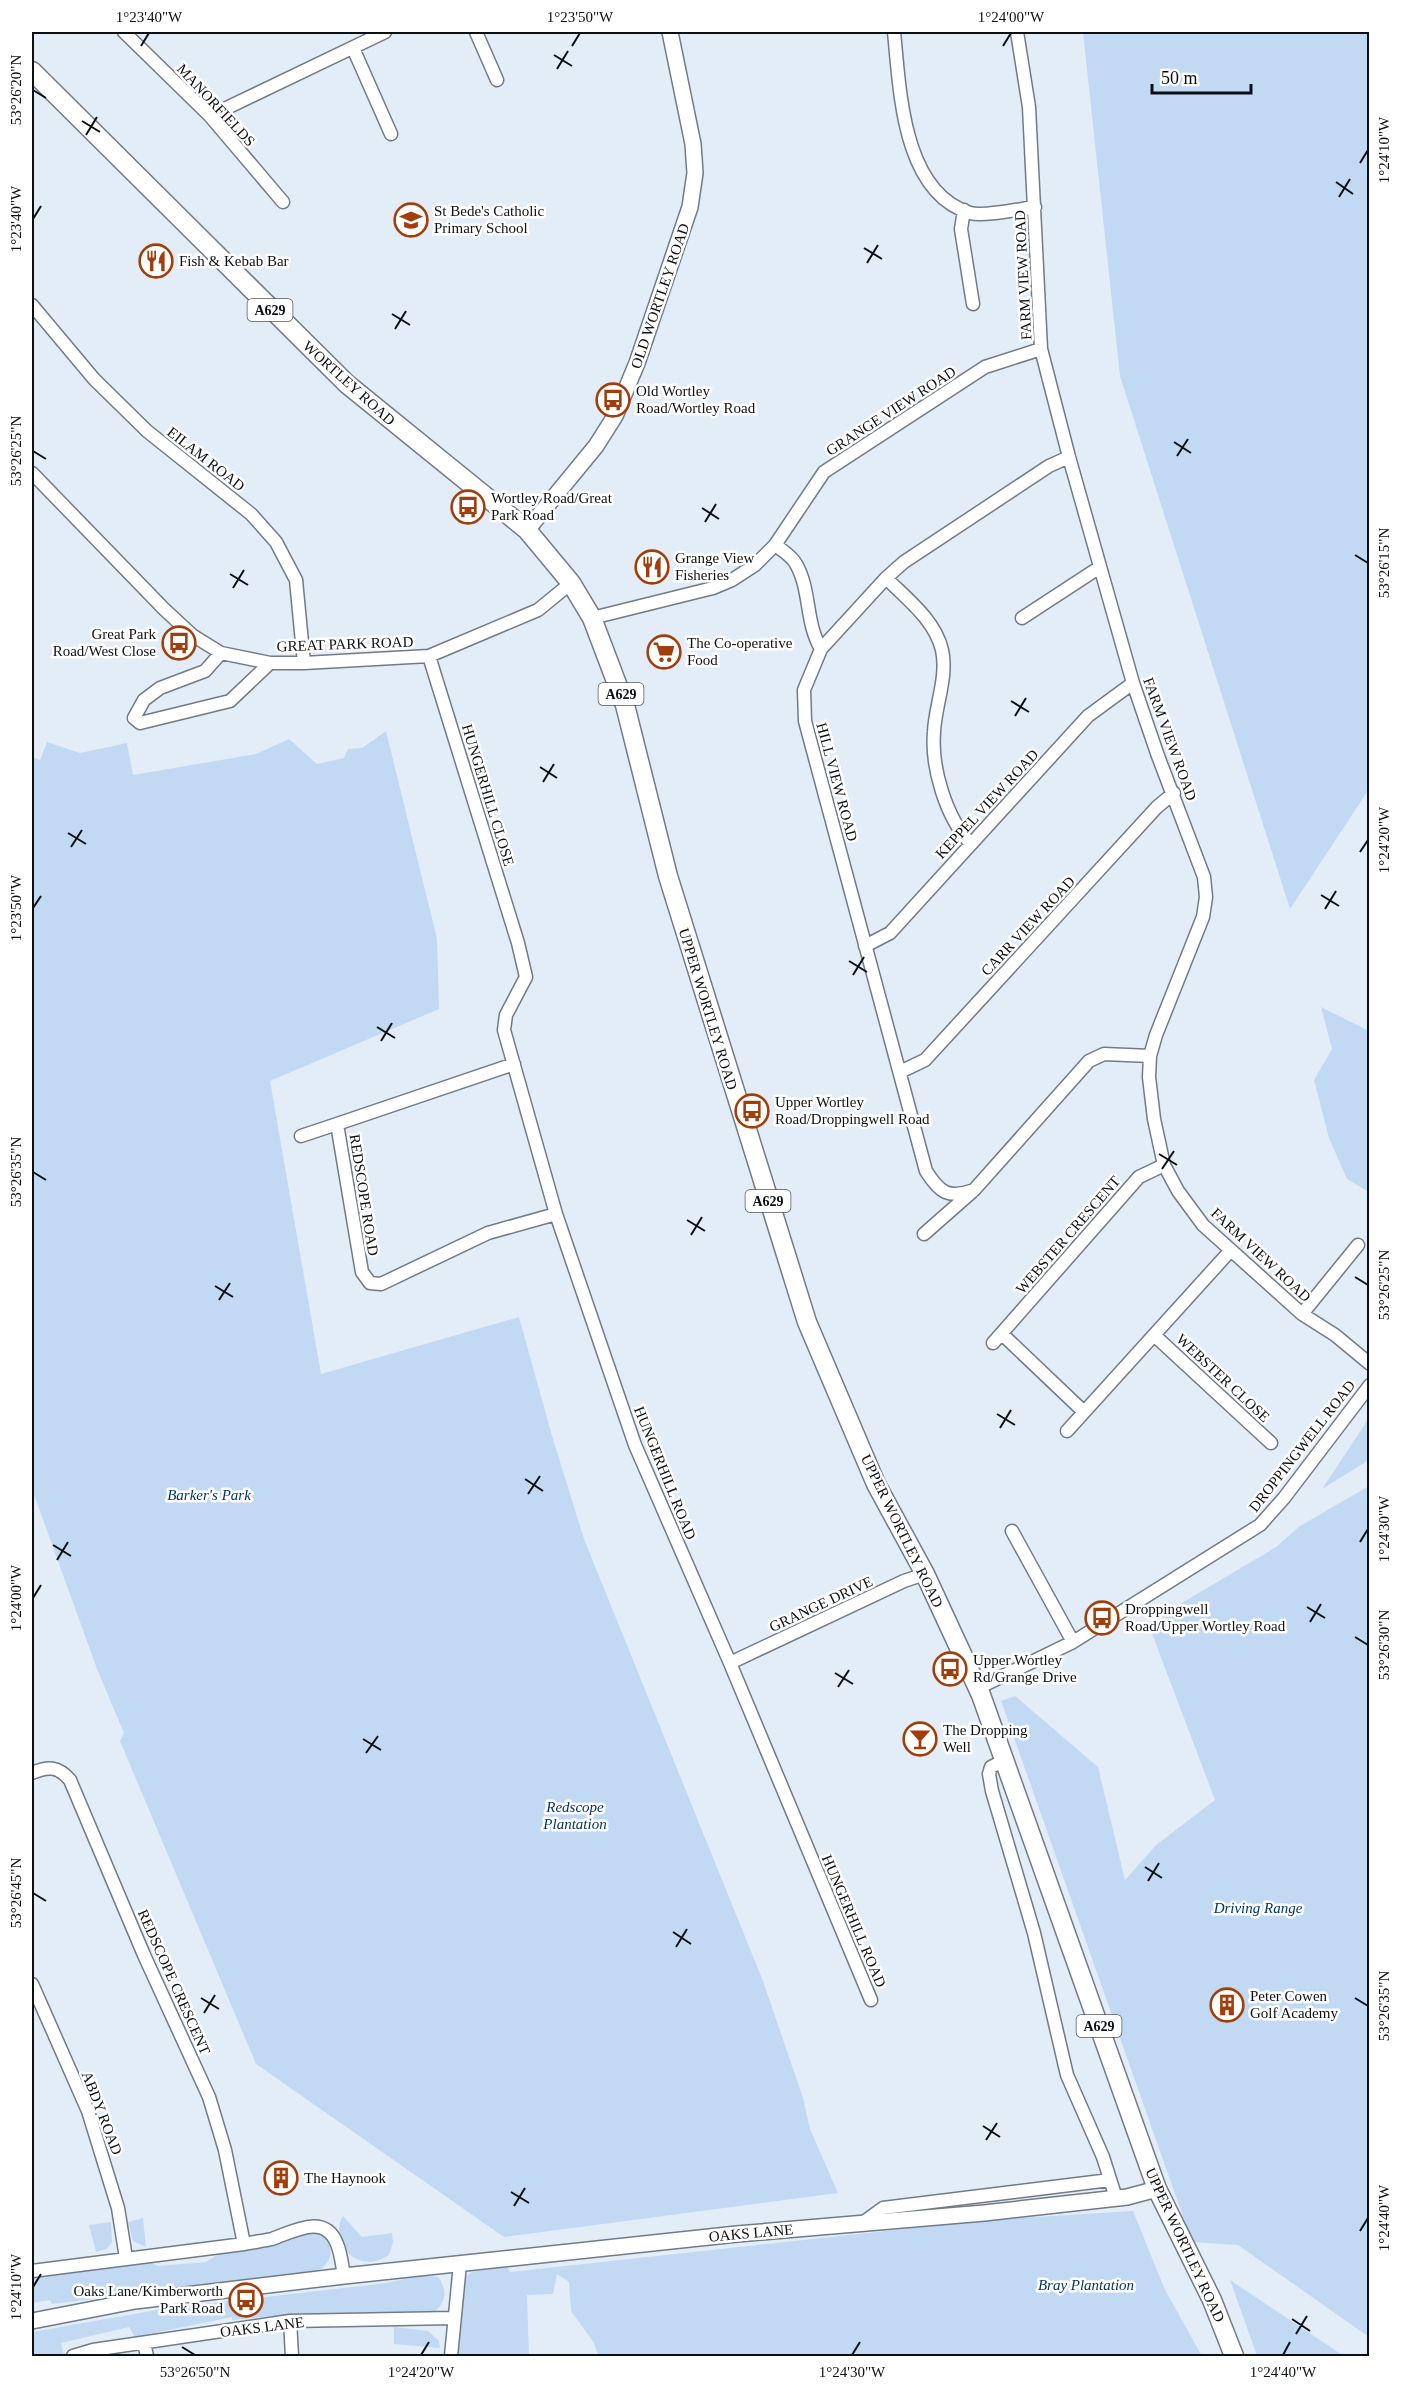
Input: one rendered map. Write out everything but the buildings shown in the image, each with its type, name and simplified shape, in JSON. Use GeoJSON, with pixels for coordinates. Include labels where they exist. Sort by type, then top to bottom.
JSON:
{"type":"FeatureCollection","features":[{"type":"Feature","properties":{"kind":"main road","name":"WORTLEY ROAD"},"geometry":{"type":"LineString","coordinates":[[32,72],[347,384],[527,530],[571,583]]}},
{"type":"Feature","properties":{"kind":"main road","name":"UPPER WORTLEY ROAD"},"geometry":{"type":"LineString","coordinates":[[571,583],[592,618],[610,660],[625,705],[668,876],[807,1322],[876,1484],[925,1574],[978,1688],[1157,2189],[1212,2300],[1234,2356]]}},
{"type":"Feature","properties":{"kind":"street","name":"MANORFIELDS"},"geometry":{"type":"LineString","coordinates":[[124,32],[210,116],[283,202]]}},
{"type":"Feature","properties":{"kind":"street"},"geometry":{"type":"LineString","coordinates":[[210,116],[385,32]]}},
{"type":"Feature","properties":{"kind":"street"},"geometry":{"type":"LineString","coordinates":[[476,32],[497,80]]}},
{"type":"Feature","properties":{"kind":"street","name":"OLD WORTLEY ROAD"},"geometry":{"type":"LineString","coordinates":[[527,530],[602,439],[615,416],[638,363],[690,207],[695,173],[693,144],[670,32]]}},
{"type":"Feature","properties":{"kind":"street"},"geometry":{"type":"LineString","coordinates":[[894,32],[904,113],[918,164],[927,183],[937,194],[972,214],[1035,207]]}},
{"type":"Feature","properties":{"kind":"street","name":"FARM VIEW ROAD"},"geometry":{"type":"LineString","coordinates":[[1017,32],[1029,107],[1041,349],[1069,457],[1134,683],[1158,756],[1174,793],[1204,877],[1206,897],[1203,917],[1156,1035],[1150,1056],[1149,1077],[1155,1123],[1164,1165],[1178,1191],[1203,1226],[1302,1314],[1335,1335],[1370,1364]]}},
{"type":"Feature","properties":{"kind":"street"},"geometry":{"type":"LineString","coordinates":[[352,48],[391,134]]}},
{"type":"Feature","properties":{"kind":"street"},"geometry":{"type":"LineString","coordinates":[[964,210],[962,229],[969,297]]}},
{"type":"Feature","properties":{"kind":"street","name":"EILAM ROAD"},"geometry":{"type":"LineString","coordinates":[[32,305],[94,379],[147,431],[251,514],[276,542],[296,580],[304,663]]}},
{"type":"Feature","properties":{"kind":"street","name":"GRANGE VIEW ROAD"},"geometry":{"type":"LineString","coordinates":[[592,618],[713,588],[732,580],[755,565],[775,545],[824,472],[984,367],[1041,349]]}},
{"type":"Feature","properties":{"kind":"street","name":"HILL VIEW ROAD"},"geometry":{"type":"LineString","coordinates":[[974,1190],[959,1195],[949,1194],[935,1186],[926,1171],[805,721],[804,690],[821,649],[886,578],[904,562],[1049,466],[1069,457]]}},
{"type":"Feature","properties":{"kind":"street","name":"GREAT PARK ROAD"},"geometry":{"type":"LineString","coordinates":[[32,473],[192,635],[222,653],[270,663],[429,656],[538,610],[571,583]]}},
{"type":"Feature","properties":{"kind":"street"},"geometry":{"type":"LineString","coordinates":[[775,545],[795,561],[801,575],[810,626],[821,649]]}},
{"type":"Feature","properties":{"kind":"street"},"geometry":{"type":"LineString","coordinates":[[1022,618],[1100,567]]}},
{"type":"Feature","properties":{"kind":"street"},"geometry":{"type":"LineString","coordinates":[[886,578],[935,630],[943,652],[939,706],[934,731],[935,755],[946,806],[956,828],[970,843]]}},
{"type":"Feature","properties":{"kind":"street"},"geometry":{"type":"LineString","coordinates":[[222,653],[205,671],[160,688],[144,700],[134,718],[140,723],[157,721],[230,701],[270,663]]}},
{"type":"Feature","properties":{"kind":"street","name":"HUNGERHILL CLOSE"},"geometry":{"type":"LineString","coordinates":[[429,656],[518,944]]}},
{"type":"Feature","properties":{"kind":"street","name":"KEPPEL VIEW ROAD"},"geometry":{"type":"LineString","coordinates":[[864,946],[890,933],[1088,716],[1134,683]]}},
{"type":"Feature","properties":{"kind":"street","name":"CARR VIEW ROAD"},"geometry":{"type":"LineString","coordinates":[[900,1072],[925,1060],[1157,807],[1174,793]]}},
{"type":"Feature","properties":{"kind":"street","name":"HUNGERHILL ROAD"},"geometry":{"type":"LineString","coordinates":[[518,944],[526,977],[506,1015],[504,1030],[556,1214],[635,1446],[730,1663],[871,2000]]}},
{"type":"Feature","properties":{"kind":"street"},"geometry":{"type":"LineString","coordinates":[[924,1234],[974,1190],[1089,1061],[1104,1054],[1150,1056]]}},
{"type":"Feature","properties":{"kind":"street","name":"REDSCOPE ROAD"},"geometry":{"type":"LineString","coordinates":[[301,1136],[514,1064]]}},
{"type":"Feature","properties":{"kind":"street","name":"REDSCOPE ROAD"},"geometry":{"type":"LineString","coordinates":[[337,1124],[362,1272],[370,1283],[381,1284],[488,1233],[556,1214]]}},
{"type":"Feature","properties":{"kind":"street","name":"WEBSTER CRESCENT"},"geometry":{"type":"LineString","coordinates":[[1084,1412],[998,1339],[1139,1177],[1164,1165]]}},
{"type":"Feature","properties":{"kind":"street"},"geometry":{"type":"LineString","coordinates":[[1302,1314],[1358,1245]]}},
{"type":"Feature","properties":{"kind":"street"},"geometry":{"type":"LineString","coordinates":[[1067,1431],[1231,1251]]}},
{"type":"Feature","properties":{"kind":"street","name":"WEBSTER CLOSE"},"geometry":{"type":"LineString","coordinates":[[1154,1335],[1271,1443]]}},
{"type":"Feature","properties":{"kind":"street","name":"DROPPINGWELL ROAD"},"geometry":{"type":"LineString","coordinates":[[978,1688],[1073,1642],[1260,1525],[1284,1498],[1370,1385]]}},
{"type":"Feature","properties":{"kind":"street"},"geometry":{"type":"LineString","coordinates":[[1012,1531],[1073,1642]]}},
{"type":"Feature","properties":{"kind":"street","name":"GRANGE DRIVE"},"geometry":{"type":"LineString","coordinates":[[730,1663],[904,1581],[925,1574]]}},
{"type":"Feature","properties":{"kind":"street"},"geometry":{"type":"LineString","coordinates":[[1005,1760],[991,1767],[989,1774],[992,1791],[1034,1933],[1067,2075],[1103,2157],[1116,2198]]}},
{"type":"Feature","properties":{"kind":"street","name":"REDSCOPE CRESCENT"},"geometry":{"type":"LineString","coordinates":[[32,1773],[52,1767],[63,1772],[70,1780],[144,1955],[209,2097],[225,2150],[244,2244]]}},
{"type":"Feature","properties":{"kind":"street","name":"ABDY ROAD"},"geometry":{"type":"LineString","coordinates":[[32,1984],[88,2111],[118,2208],[126,2258]]}},
{"type":"Feature","properties":{"kind":"street"},"geometry":{"type":"LineString","coordinates":[[860,2224],[883,2208],[1110,2180]]}},
{"type":"Feature","properties":{"kind":"street","name":"OAKS LANE"},"geometry":{"type":"LineString","coordinates":[[32,2320],[135,2301],[344,2276],[737,2234],[1116,2198],[1157,2189]]}},
{"type":"Feature","properties":{"kind":"street"},"geometry":{"type":"LineString","coordinates":[[32,2271],[244,2244],[271,2239],[307,2225],[327,2232],[337,2243],[344,2276]]}},
{"type":"Feature","properties":{"kind":"street"},"geometry":{"type":"LineString","coordinates":[[451,2356],[460,2264]]}},
{"type":"Feature","properties":{"kind":"street","name":"OAKS LANE"},"geometry":{"type":"LineString","coordinates":[[73,2356],[93,2350],[290,2321],[453,2318]]}},
{"type":"Feature","properties":{"kind":"street"},"geometry":{"type":"LineString","coordinates":[[290,2321],[292,2356]]}},
{"type":"Feature","properties":{"kind":"street"},"geometry":{"type":"LineString","coordinates":[[144,2343],[147,2356]]}},
{"type":"Feature","properties":{"kind":"green space"},"geometry":{"type":"Polygon","coordinates":[[[1083,32],[1369,32],[1369,789],[1290,909],[1120,376],[1083,32]]]}},
{"type":"Feature","properties":{"kind":"green space","name":"Barker's Park"},"geometry":{"type":"Polygon","coordinates":[[[386,731],[437,939],[439,1009],[270,1081],[321,1374],[519,1317],[584,1539],[763,1981],[803,2098],[810,2129],[838,2193],[504,2237],[256,2064],[120,1741],[124,1733],[97,1669],[32,1489],[32,757],[40,760],[47,742],[80,753],[127,743],[133,775],[256,754],[289,739],[317,764],[344,758],[348,749],[362,748],[386,731]]]}},
{"type":"Feature","properties":{"kind":"green space"},"geometry":{"type":"Polygon","coordinates":[[[1321,1007],[1369,1031],[1369,1192],[1347,1179],[1329,1138],[1314,1080],[1332,1049],[1321,1007]]]}},
{"type":"Feature","properties":{"kind":"green space"},"geometry":{"type":"Polygon","coordinates":[[[1369,1418],[1369,1460],[1322,1489],[1369,1418]]]}},
{"type":"Feature","properties":{"kind":"green space","name":"Driving Range"},"geometry":{"type":"Polygon","coordinates":[[[1369,1486],[1369,2337],[1238,2245],[1192,2242],[1001,1701],[1015,1696],[1098,1767],[1125,1880],[1156,1845],[1215,1800],[1148,1623],[1276,1547],[1300,1526],[1369,1486]]]}},
{"type":"Feature","properties":{"kind":"green space","name":"Bray Plantation"},"geometry":{"type":"Polygon","coordinates":[[[1133,2211],[1165,2290],[1202,2356],[598,2356],[594,2343],[571,2311],[569,2282],[557,2274],[553,2294],[527,2295],[529,2356],[456,2356],[464,2278],[472,2272],[506,2266],[510,2272],[987,2220],[1133,2211]]]}},
{"type":"Feature","properties":{"kind":"green space"},"geometry":{"type":"Polygon","coordinates":[[[343,2216],[362,2237],[392,2233],[393,2242],[389,2255],[376,2261],[365,2262],[355,2258],[342,2244],[339,2234],[343,2216]]]}},
{"type":"Feature","properties":{"kind":"green space"},"geometry":{"type":"Polygon","coordinates":[[[143,2218],[146,2247],[133,2241],[128,2222],[143,2218]]]}},
{"type":"Feature","properties":{"kind":"green space"},"geometry":{"type":"Polygon","coordinates":[[[111,2222],[112,2242],[107,2249],[96,2252],[89,2225],[111,2222]]]}},
{"type":"Feature","properties":{"kind":"green space"},"geometry":{"type":"Polygon","coordinates":[[[311,2229],[328,2243],[331,2255],[324,2267],[317,2272],[52,2304],[50,2300],[32,2303],[32,2275],[148,2261],[158,2266],[206,2262],[220,2253],[269,2245],[311,2229]]]}},
{"type":"Feature","properties":{"kind":"green space"},"geometry":{"type":"Polygon","coordinates":[[[421,2275],[438,2277],[444,2287],[443,2302],[432,2314],[293,2314],[232,2320],[232,2317],[135,2337],[129,2327],[61,2343],[64,2355],[32,2356],[32,2332],[168,2308],[387,2283],[421,2275]]]}},
{"type":"Feature","properties":{"kind":"green space"},"geometry":{"type":"Polygon","coordinates":[[[1230,2280],[1344,2356],[1257,2356],[1230,2280]]]}},
{"type":"Feature","properties":{"kind":"green space"},"geometry":{"type":"Polygon","coordinates":[[[394,2327],[428,2331],[439,2341],[440,2348],[394,2344],[394,2327]]]}},
{"type":"Feature","properties":{"kind":"place","name":"St Bede's Catholic Primary School"},"geometry":{"type":"Point","coordinates":[411,220]}},
{"type":"Feature","properties":{"kind":"place","name":"Fish & Kebab Bar"},"geometry":{"type":"Point","coordinates":[156,261]}},
{"type":"Feature","properties":{"kind":"place","name":"Old Wortley Road/Wortley Road"},"geometry":{"type":"Point","coordinates":[613,400]}},
{"type":"Feature","properties":{"kind":"place","name":"Wortley Road/Great Park Road"},"geometry":{"type":"Point","coordinates":[468,507]}},
{"type":"Feature","properties":{"kind":"place","name":"Grange View Fisheries"},"geometry":{"type":"Point","coordinates":[652,567]}},
{"type":"Feature","properties":{"kind":"place","name":"Great Park Road/West Close"},"geometry":{"type":"Point","coordinates":[179,643]}},
{"type":"Feature","properties":{"kind":"place","name":"The Co-operative Food"},"geometry":{"type":"Point","coordinates":[664,652]}},
{"type":"Feature","properties":{"kind":"place","name":"Upper Wortley Road/Droppingwell Road"},"geometry":{"type":"Point","coordinates":[752,1111]}},
{"type":"Feature","properties":{"kind":"place","name":"Droppingwell Road/Upper Wortley Road"},"geometry":{"type":"Point","coordinates":[1102,1618]}},
{"type":"Feature","properties":{"kind":"place","name":"Upper Wortley Rd/Grange Drive"},"geometry":{"type":"Point","coordinates":[950,1669]}},
{"type":"Feature","properties":{"kind":"place","name":"The Dropping Well"},"geometry":{"type":"Point","coordinates":[920,1739]}},
{"type":"Feature","properties":{"kind":"place","name":"Peter Cowen Golf Academy"},"geometry":{"type":"Point","coordinates":[1227,2005]}},
{"type":"Feature","properties":{"kind":"place","name":"The Haynook"},"geometry":{"type":"Point","coordinates":[281,2178]}},
{"type":"Feature","properties":{"kind":"place","name":"Oaks Lane/Kimberworth Park Road"},"geometry":{"type":"Point","coordinates":[246,2300]}},
{"type":"Feature","properties":{"kind":"park label","name":"Redscope Plantation"},"geometry":{"type":"Point","coordinates":[575,1816]}}]}
